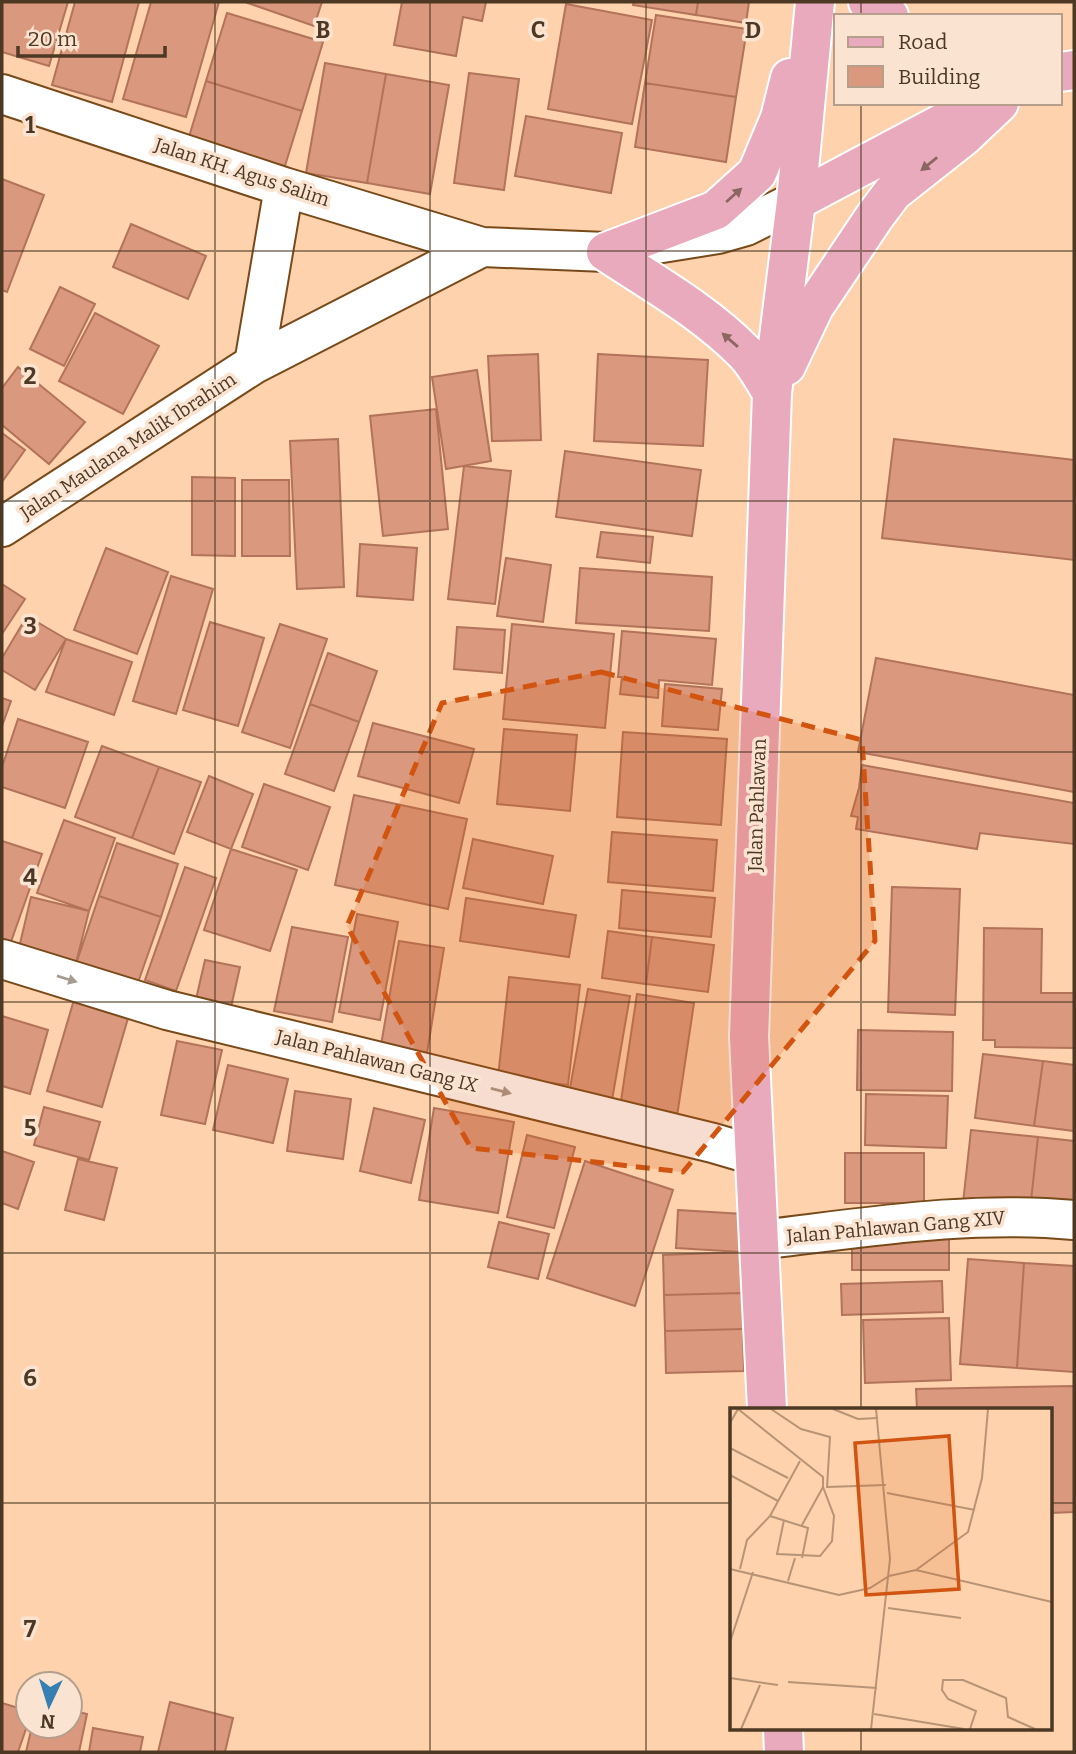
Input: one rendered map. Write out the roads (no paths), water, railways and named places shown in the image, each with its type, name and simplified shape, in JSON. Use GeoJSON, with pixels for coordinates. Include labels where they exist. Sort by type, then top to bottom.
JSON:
{"type":"FeatureCollection","features":[{"type":"Feature","properties":{"kind":"main road"},"geometry":{"type":"LineString","coordinates":[[606,252],[716,210],[757,173],[780,118],[808,2]]}},
{"type":"Feature","properties":{"kind":"main road","name":"Jalan Pahlawan"},"geometry":{"type":"LineString","coordinates":[[767,1408],[748,1037],[772,393],[796,201],[815,2]]}},
{"type":"Feature","properties":{"kind":"main road"},"geometry":{"type":"LineString","coordinates":[[868,2],[886,14]]}},
{"type":"Feature","properties":{"kind":"main road"},"geometry":{"type":"LineString","coordinates":[[796,201],[976,105]]}},
{"type":"Feature","properties":{"kind":"main road"},"geometry":{"type":"LineString","coordinates":[[772,393],[814,307],[875,216],[894,192],[964,136],[997,105]]}},
{"type":"Feature","properties":{"kind":"main road"},"geometry":{"type":"LineString","coordinates":[[606,252],[717,328],[746,354],[772,393]]}},
{"type":"Feature","properties":{"kind":"main road"},"geometry":{"type":"LineString","coordinates":[[783,1730],[784,1752]]}},
{"type":"Feature","properties":{"kind":"street","name":"Jalan KH. Agus Salim"},"geometry":{"type":"LineString","coordinates":[[2,94],[284,187],[482,247]]}},
{"type":"Feature","properties":{"kind":"street","name":"Jalan Maulana Malik Ibrahim"},"geometry":{"type":"LineString","coordinates":[[254,364],[284,187]]}},
{"type":"Feature","properties":{"kind":"street"},"geometry":{"type":"LineString","coordinates":[[482,247],[606,252],[718,234],[746,226],[796,201]]}},
{"type":"Feature","properties":{"kind":"street","name":"Jalan Maulana Malik Ibrahim"},"geometry":{"type":"LineString","coordinates":[[2,527],[254,364],[482,247]]}},
{"type":"Feature","properties":{"kind":"street","name":"Jalan Pahlawan Gang IX"},"geometry":{"type":"LineString","coordinates":[[2,959],[167,1010],[700,1139],[754,1155]]}},
{"type":"Feature","properties":{"kind":"street","name":"Jalan Pahlawan Gang XIV"},"geometry":{"type":"LineString","coordinates":[[759,1240],[981,1216],[1035,1216],[1074,1220]]}}]}
